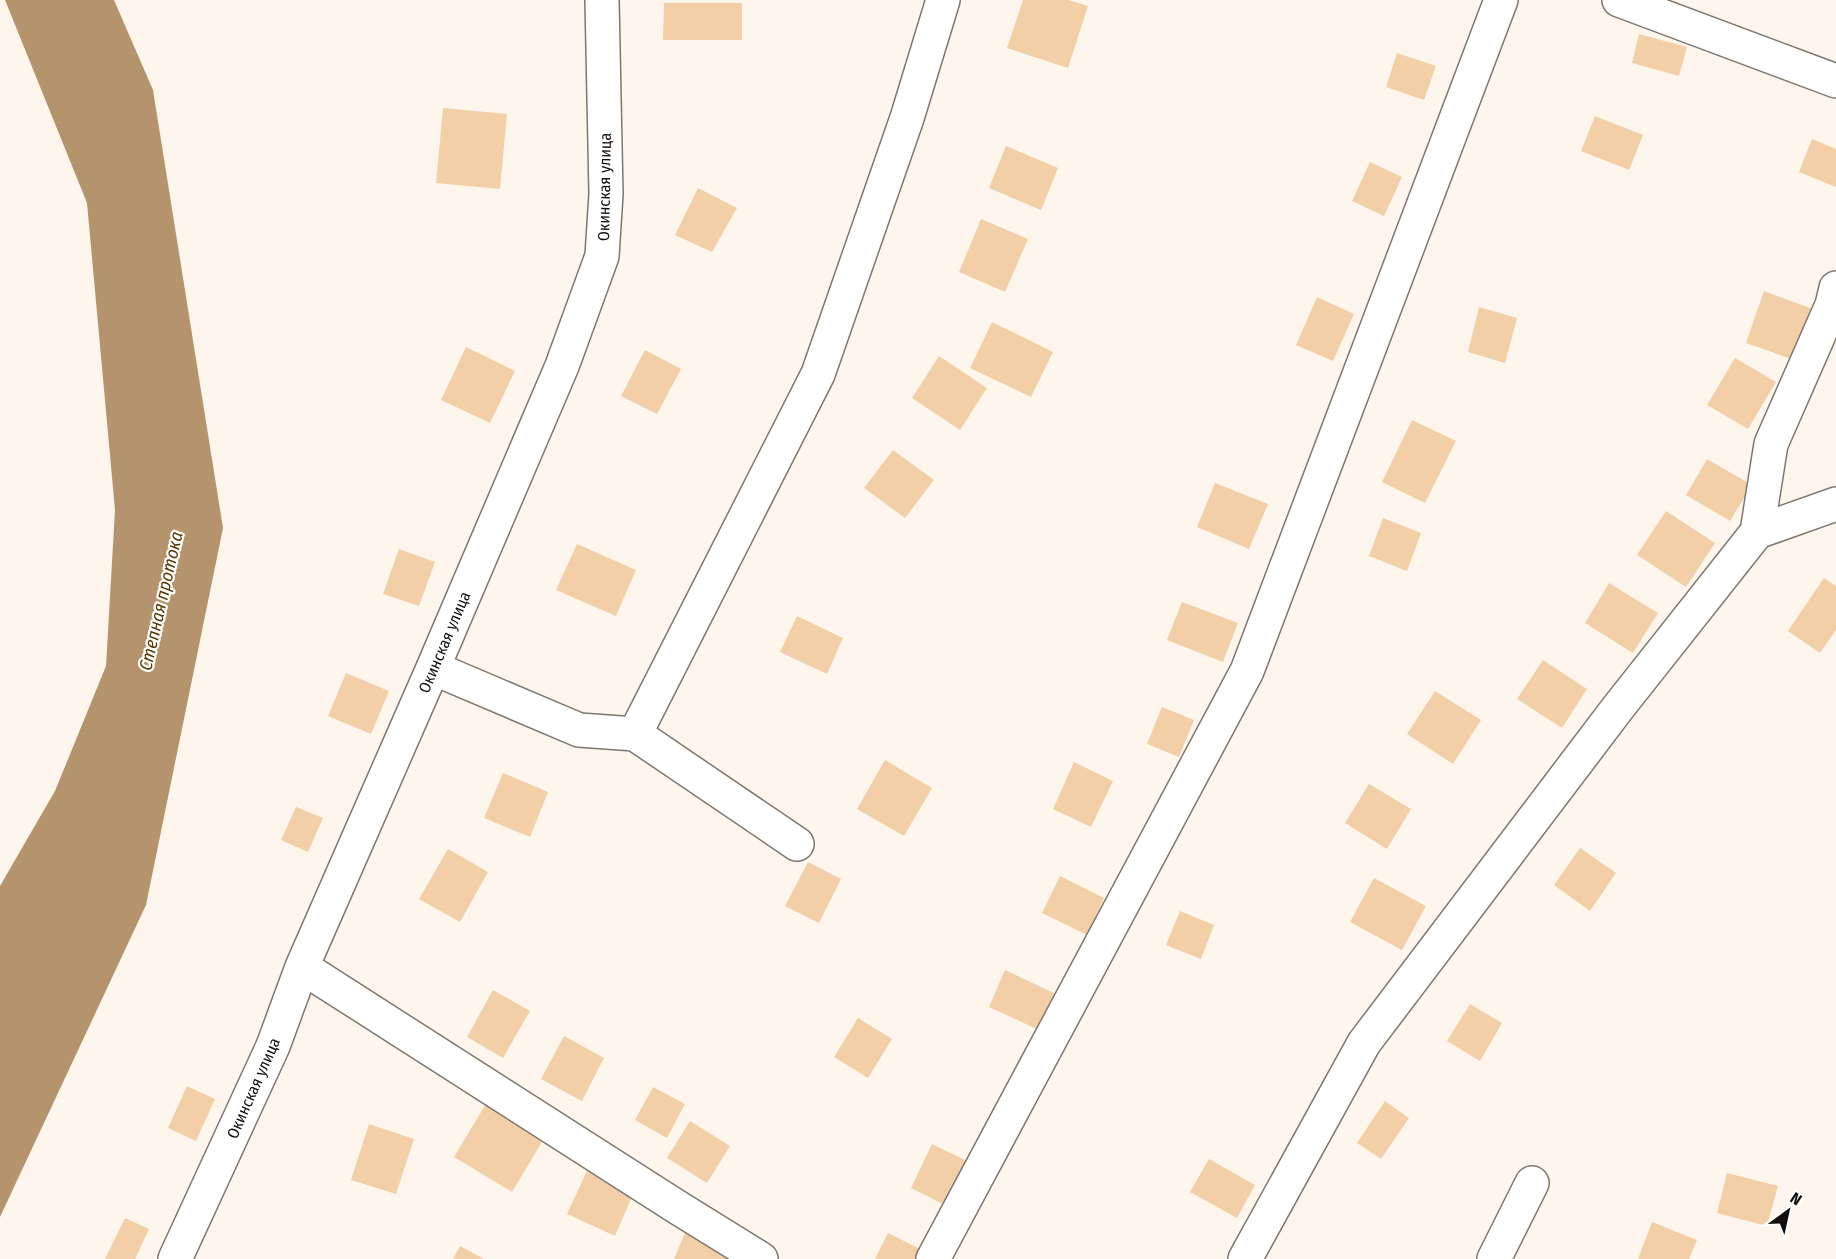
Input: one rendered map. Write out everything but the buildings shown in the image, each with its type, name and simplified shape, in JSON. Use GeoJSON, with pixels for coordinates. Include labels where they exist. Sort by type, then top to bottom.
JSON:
{"type":"FeatureCollection","features":[{"type":"Feature","properties":{"kind":"street","name":"Окинская улица"},"geometry":{"type":"LineString","coordinates":[[175,1259],[273,1046],[302,967],[562,366],[602,256],[606,194],[602,0]]}},
{"type":"Feature","properties":{"kind":"street"},"geometry":{"type":"LineString","coordinates":[[635,734],[818,374],[907,118],[943,0]]}},
{"type":"Feature","properties":{"kind":"street"},"geometry":{"type":"LineString","coordinates":[[933,1259],[1247,671],[1501,0]]}},
{"type":"Feature","properties":{"kind":"street"},"geometry":{"type":"LineString","coordinates":[[1619,0],[1836,81]]}},
{"type":"Feature","properties":{"kind":"street"},"geometry":{"type":"LineString","coordinates":[[1245,1259],[1364,1043],[1617,709],[1757,532],[1771,444],[1832,305],[1836,288]]}},
{"type":"Feature","properties":{"kind":"street"},"geometry":{"type":"LineString","coordinates":[[1757,532],[1836,504]]}},
{"type":"Feature","properties":{"kind":"street"},"geometry":{"type":"LineString","coordinates":[[433,668],[579,730],[635,734],[797,844]]}},
{"type":"Feature","properties":{"kind":"street"},"geometry":{"type":"LineString","coordinates":[[302,967],[761,1259]]}},
{"type":"Feature","properties":{"kind":"street"},"geometry":{"type":"LineString","coordinates":[[1494,1259],[1532,1184]]}},
{"type":"Feature","properties":{"kind":"water","name":"Степная протока"},"geometry":{"type":"Polygon","coordinates":[[[5,0],[114,0],[153,90],[223,528],[146,905],[0,1217],[0,886],[55,791],[106,666],[115,510],[87,203],[5,0]]]}}]}
